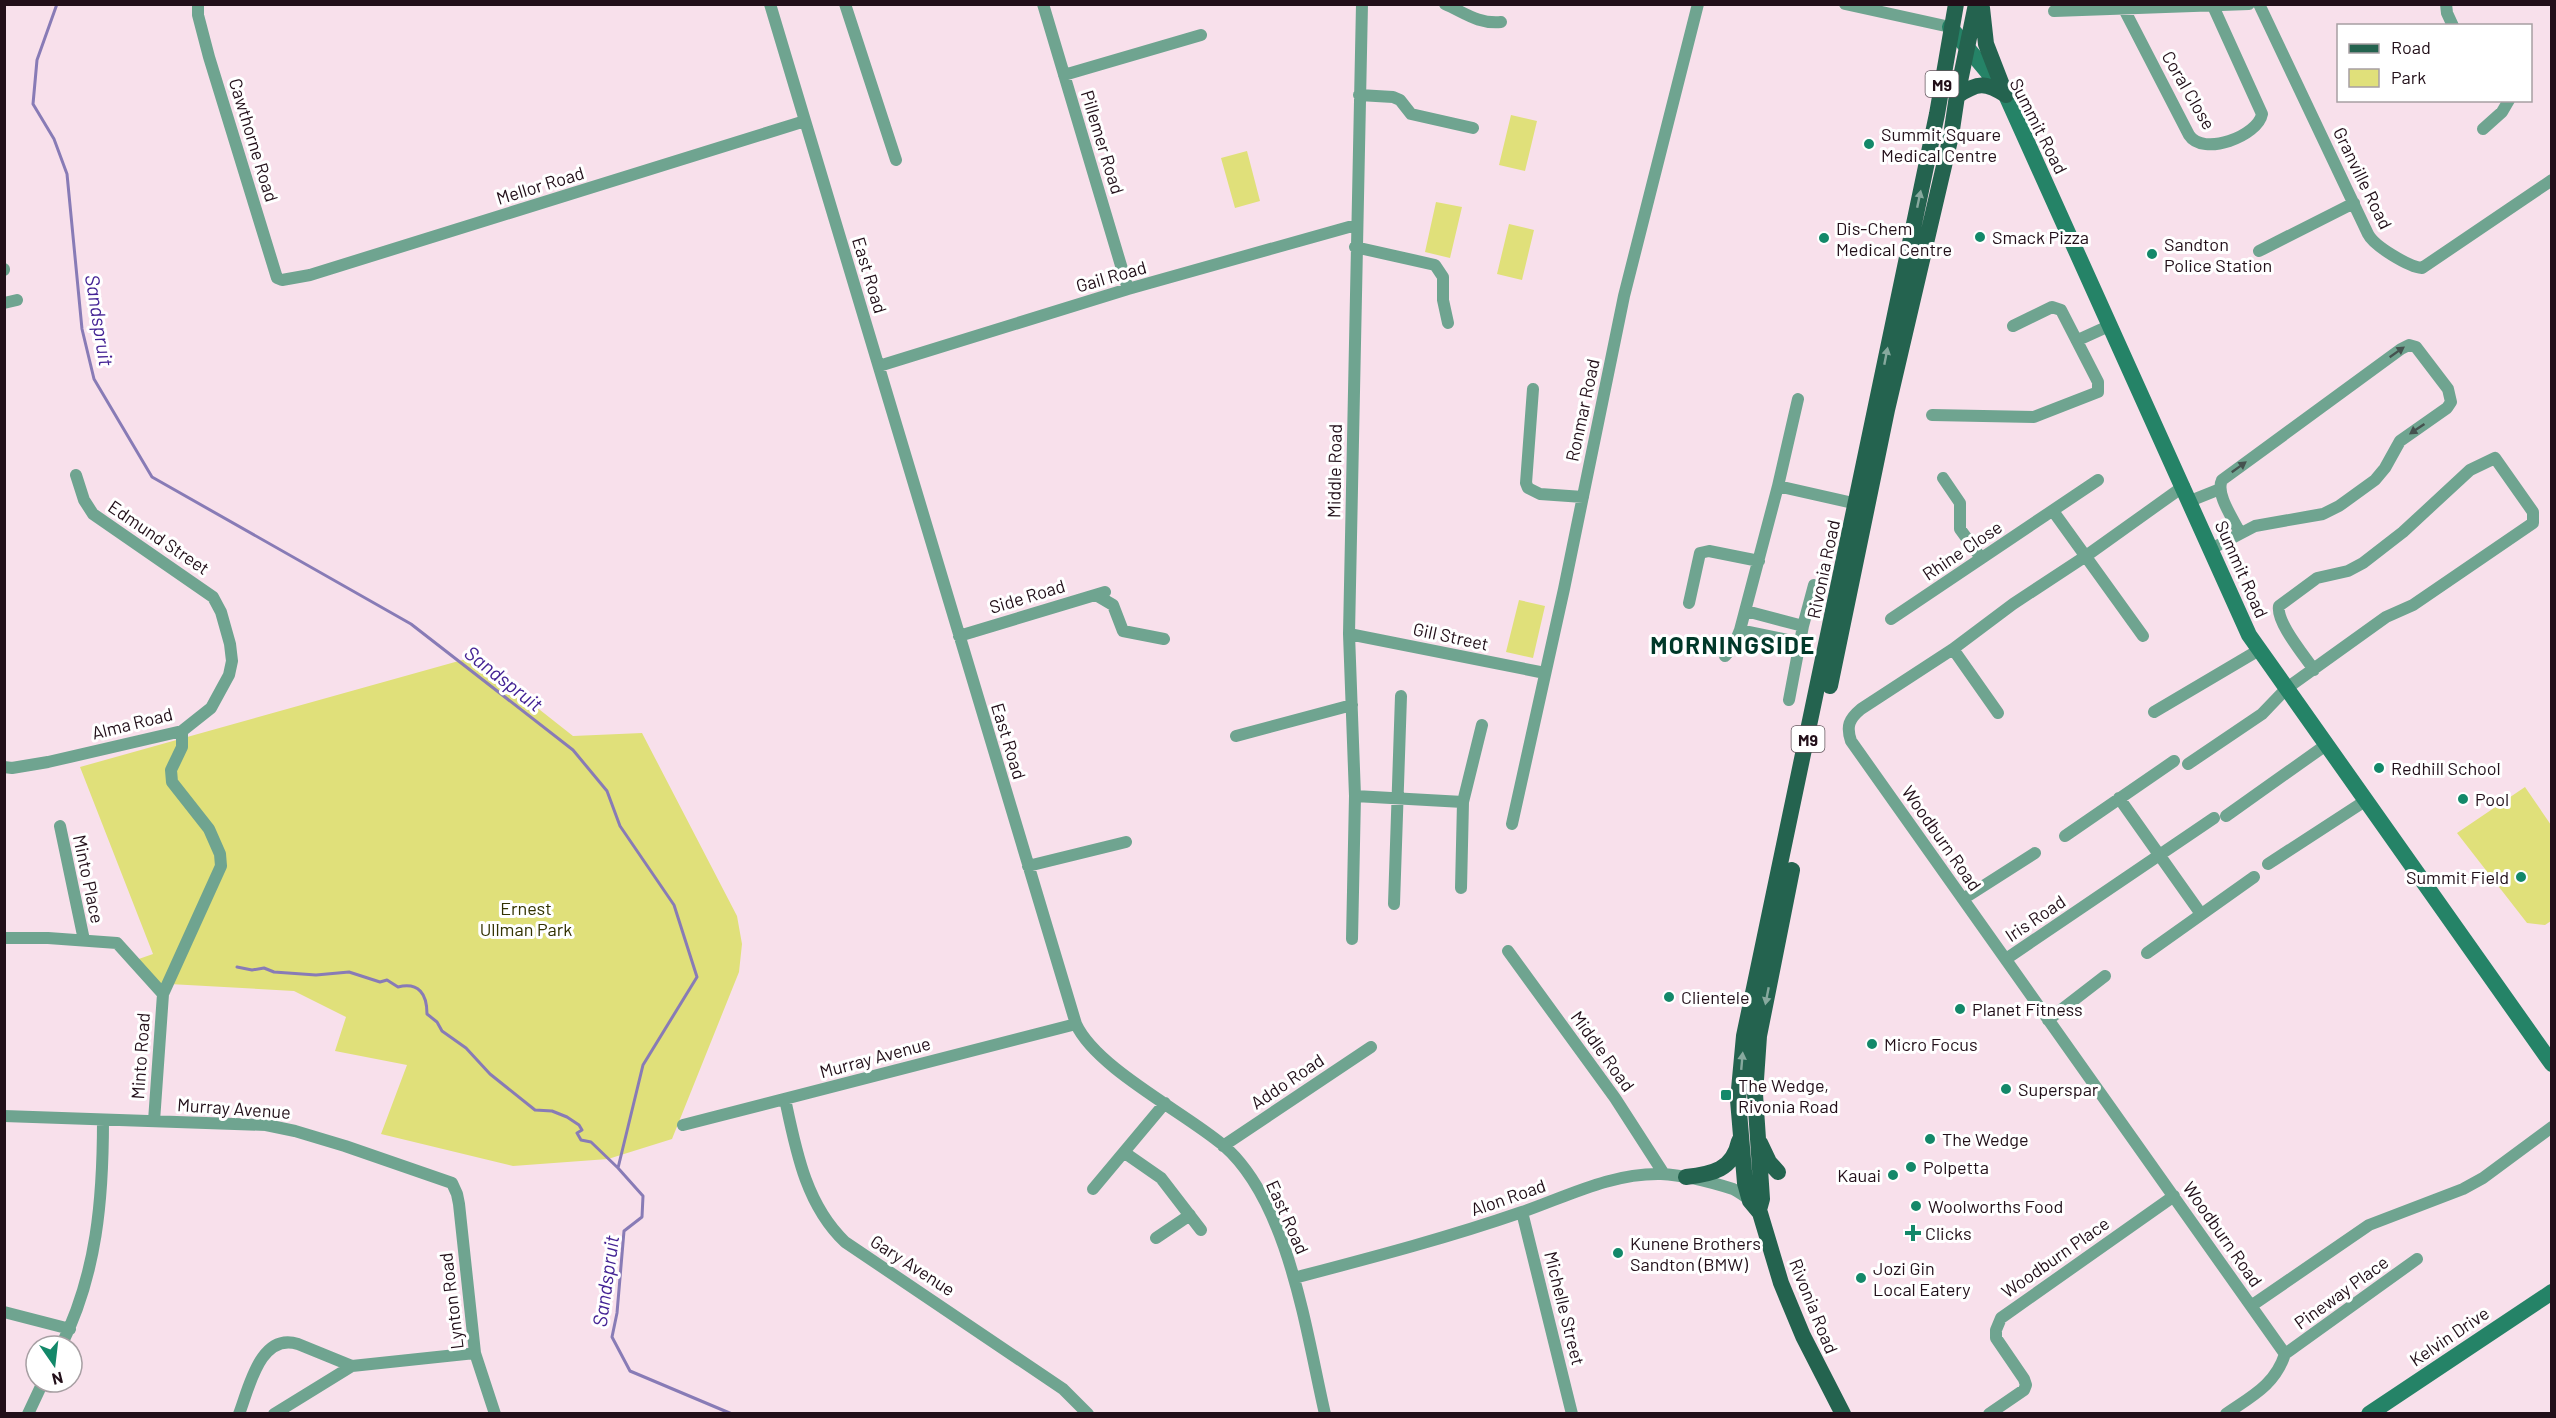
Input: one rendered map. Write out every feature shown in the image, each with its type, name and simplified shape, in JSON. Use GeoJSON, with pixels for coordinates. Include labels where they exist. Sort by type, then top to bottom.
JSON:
{"type":"FeatureCollection","features":[{"type":"Feature","properties":{"kind":"main road","name":"Rivonia Road"},"geometry":{"type":"LineString","coordinates":[[1842,1413],[1807,1346],[1780,1283],[1757,1203],[1746,1184],[1749,1135],[1755,1094],[1759,1036],[1863,505],[1898,297],[1937,114],[1950,27],[1956,4]]}},
{"type":"Feature","properties":{"kind":"main road","name":"Rivonia Road"},"geometry":{"type":"LineString","coordinates":[[1863,505],[1951,136],[1976,4]]}},
{"type":"Feature","properties":{"kind":"main road"},"geometry":{"type":"LineString","coordinates":[[1982,4],[1986,44],[2006,94]]}},
{"type":"Feature","properties":{"kind":"main road","name":"Summit Road"},"geometry":{"type":"LineString","coordinates":[[1950,27],[2006,94],[2249,635],[2552,1064]]}},
{"type":"Feature","properties":{"kind":"main road"},"geometry":{"type":"LineString","coordinates":[[1957,96],[1975,86],[1985,85],[2006,94]]}},
{"type":"Feature","properties":{"kind":"main road"},"geometry":{"type":"LineString","coordinates":[[1898,297],[1909,293],[1917,281]]}},
{"type":"Feature","properties":{"kind":"main road"},"geometry":{"type":"LineString","coordinates":[[1686,1177],[1707,1175],[1725,1168],[1749,1135],[1778,1172]]}},
{"type":"Feature","properties":{"kind":"main road","name":"Kelvin Drive"},"geometry":{"type":"LineString","coordinates":[[2369,1413],[2552,1292]]}},
{"type":"Feature","properties":{"kind":"street","name":"Cawthorne Road"},"geometry":{"type":"LineString","coordinates":[[198,4],[198,15],[209,57],[274,268],[278,278],[285,280]]}},
{"type":"Feature","properties":{"kind":"street","name":"East Road"},"geometry":{"type":"LineString","coordinates":[[770,4],[1076,1024],[1083,1037],[1108,1062],[1223,1146],[1258,1188],[1270,1211],[1294,1278],[1325,1413]]}},
{"type":"Feature","properties":{"kind":"street"},"geometry":{"type":"LineString","coordinates":[[845,4],[896,160]]}},
{"type":"Feature","properties":{"kind":"street","name":"Pillemer Road"},"geometry":{"type":"LineString","coordinates":[[1043,4],[1128,289]]}},
{"type":"Feature","properties":{"kind":"street","name":"Middle Road"},"geometry":{"type":"LineString","coordinates":[[1352,939],[1355,796],[1349,634],[1355,246],[1362,4]]}},
{"type":"Feature","properties":{"kind":"street"},"geometry":{"type":"LineString","coordinates":[[1445,4],[1477,21],[1501,22]]}},
{"type":"Feature","properties":{"kind":"street","name":"Ronmar Road"},"geometry":{"type":"LineString","coordinates":[[1512,824],[1624,296],[1698,4]]}},
{"type":"Feature","properties":{"kind":"street"},"geometry":{"type":"LineString","coordinates":[[1845,4],[1898,10],[1950,27]]}},
{"type":"Feature","properties":{"kind":"street"},"geometry":{"type":"LineString","coordinates":[[2054,10],[2249,4]]}},
{"type":"Feature","properties":{"kind":"street","name":"Granville Road"},"geometry":{"type":"LineString","coordinates":[[2259,4],[2373,241],[2419,268],[2552,180]]}},
{"type":"Feature","properties":{"kind":"street"},"geometry":{"type":"LineString","coordinates":[[2446,4],[2446,13],[2452,24]]}},
{"type":"Feature","properties":{"kind":"street","name":"Coral Close"},"geometry":{"type":"LineString","coordinates":[[2124,9],[2189,135],[2197,144],[2206,146],[2247,132],[2258,124],[2262,114],[2213,6]]}},
{"type":"Feature","properties":{"kind":"street"},"geometry":{"type":"LineString","coordinates":[[1064,75],[1202,35]]}},
{"type":"Feature","properties":{"kind":"street"},"geometry":{"type":"LineString","coordinates":[[1359,95],[1393,97],[1400,100],[1411,114],[1473,128]]}},
{"type":"Feature","properties":{"kind":"street"},"geometry":{"type":"LineString","coordinates":[[2483,129],[2502,112],[2508,102]]}},
{"type":"Feature","properties":{"kind":"street","name":"Mellor Road"},"geometry":{"type":"LineString","coordinates":[[285,280],[310,275],[805,121]]}},
{"type":"Feature","properties":{"kind":"street"},"geometry":{"type":"LineString","coordinates":[[2259,251],[2354,203]]}},
{"type":"Feature","properties":{"kind":"street","name":"Gail Road"},"geometry":{"type":"LineString","coordinates":[[879,366],[1128,289],[1356,225]]}},
{"type":"Feature","properties":{"kind":"street"},"geometry":{"type":"LineString","coordinates":[[1355,246],[1435,265],[1443,277],[1443,300],[1448,323]]}},
{"type":"Feature","properties":{"kind":"street"},"geometry":{"type":"LineString","coordinates":[[1932,415],[2034,417],[2095,394],[2100,386],[2078,340],[2058,307],[2046,310],[2013,326]]}},
{"type":"Feature","properties":{"kind":"street"},"geometry":{"type":"LineString","coordinates":[[2078,340],[2111,325]]}},
{"type":"Feature","properties":{"kind":"street"},"geometry":{"type":"LineString","coordinates":[[2211,549],[2255,526],[2323,514],[2339,506],[2375,480],[2385,468],[2400,441],[2451,405],[2450,393],[2419,350],[2407,345],[2227,476],[2220,484],[2220,489],[2241,533]]}},
{"type":"Feature","properties":{"kind":"street"},"geometry":{"type":"LineString","coordinates":[[1533,389],[1526,483],[1528,488],[1540,494],[1583,497]]}},
{"type":"Feature","properties":{"kind":"street"},"geometry":{"type":"LineString","coordinates":[[1725,656],[1733,647],[1746,611],[1798,399]]}},
{"type":"Feature","properties":{"kind":"street"},"geometry":{"type":"LineString","coordinates":[[2188,764],[2262,714],[2287,688],[2314,669],[2386,617],[2414,604],[2533,522],[2533,512],[2496,458],[2470,470],[2403,532],[2363,563],[2349,571],[2317,578],[2279,606],[2278,614],[2283,624],[2314,669]]}},
{"type":"Feature","properties":{"kind":"street","name":"Edmund Street"},"geometry":{"type":"LineString","coordinates":[[76,475],[84,500],[93,514],[213,597],[221,612],[232,661]]}},
{"type":"Feature","properties":{"kind":"street"},"geometry":{"type":"LineString","coordinates":[[1943,478],[1961,506],[1960,529],[1981,558]]}},
{"type":"Feature","properties":{"kind":"street","name":"Rhine Close"},"geometry":{"type":"LineString","coordinates":[[1891,619],[2098,480]]}},
{"type":"Feature","properties":{"kind":"street"},"geometry":{"type":"LineString","coordinates":[[1778,486],[1863,505]]}},
{"type":"Feature","properties":{"kind":"street","name":"Woodburn Road"},"geometry":{"type":"LineString","coordinates":[[2220,489],[2187,493],[2086,556],[1861,710],[1851,718],[1848,728],[1851,741],[2285,1354]]}},
{"type":"Feature","properties":{"kind":"street"},"geometry":{"type":"LineString","coordinates":[[2053,511],[2143,636]]}},
{"type":"Feature","properties":{"kind":"street"},"geometry":{"type":"LineString","coordinates":[[1689,603],[1700,553],[1709,551],[1759,561]]}},
{"type":"Feature","properties":{"kind":"street"},"geometry":{"type":"LineString","coordinates":[[1789,700],[1803,626],[1814,585]]}},
{"type":"Feature","properties":{"kind":"street","name":"Side Road"},"geometry":{"type":"LineString","coordinates":[[959,636],[1100,593],[1113,605],[1123,631],[1164,639]]}},
{"type":"Feature","properties":{"kind":"street"},"geometry":{"type":"LineString","coordinates":[[1746,611],[1803,626]]}},
{"type":"Feature","properties":{"kind":"street"},"geometry":{"type":"LineString","coordinates":[[1740,630],[1788,640]]}},
{"type":"Feature","properties":{"kind":"street","name":"Gill Street"},"geometry":{"type":"LineString","coordinates":[[1349,634],[1545,673]]}},
{"type":"Feature","properties":{"kind":"street"},"geometry":{"type":"LineString","coordinates":[[1953,649],[1998,713]]}},
{"type":"Feature","properties":{"kind":"street"},"geometry":{"type":"LineString","coordinates":[[2154,712],[2259,650]]}},
{"type":"Feature","properties":{"kind":"street","name":"Alma Road"},"geometry":{"type":"LineString","coordinates":[[4,767],[12,768],[48,762],[182,731],[211,708],[229,675],[232,661]]}},
{"type":"Feature","properties":{"kind":"street"},"geometry":{"type":"LineString","coordinates":[[1394,904],[1401,696]]}},
{"type":"Feature","properties":{"kind":"street"},"geometry":{"type":"LineString","coordinates":[[1236,736],[1352,705]]}},
{"type":"Feature","properties":{"kind":"street"},"geometry":{"type":"LineString","coordinates":[[1461,888],[1463,802],[1482,725]]}},
{"type":"Feature","properties":{"kind":"street"},"geometry":{"type":"LineString","coordinates":[[163,994],[221,866],[220,854],[209,830],[171,777],[172,765],[182,747],[182,731]]}},
{"type":"Feature","properties":{"kind":"street","name":"Iris Road"},"geometry":{"type":"LineString","coordinates":[[2006,959],[2326,746]]}},
{"type":"Feature","properties":{"kind":"street"},"geometry":{"type":"LineString","coordinates":[[2066,836],[2174,761]]}},
{"type":"Feature","properties":{"kind":"street"},"geometry":{"type":"LineString","coordinates":[[1355,796],[1463,802]]}},
{"type":"Feature","properties":{"kind":"street"},"geometry":{"type":"LineString","coordinates":[[2119,798],[2201,914]]}},
{"type":"Feature","properties":{"kind":"street"},"geometry":{"type":"LineString","coordinates":[[2268,864],[2365,801]]}},
{"type":"Feature","properties":{"kind":"street","name":"Minto Place"},"geometry":{"type":"LineString","coordinates":[[60,826],[84,940]]}},
{"type":"Feature","properties":{"kind":"street"},"geometry":{"type":"LineString","coordinates":[[1028,866],[1126,842]]}},
{"type":"Feature","properties":{"kind":"street"},"geometry":{"type":"LineString","coordinates":[[1963,899],[2035,853]]}},
{"type":"Feature","properties":{"kind":"street"},"geometry":{"type":"LineString","coordinates":[[2147,953],[2254,877]]}},
{"type":"Feature","properties":{"kind":"street","name":"Minto Place"},"geometry":{"type":"LineString","coordinates":[[4,938],[117,943],[163,994]]}},
{"type":"Feature","properties":{"kind":"street","name":"Middle Road"},"geometry":{"type":"LineString","coordinates":[[1508,951],[1615,1098],[1664,1174]]}},
{"type":"Feature","properties":{"kind":"street"},"geometry":{"type":"LineString","coordinates":[[2048,1020],[2105,976]]}},
{"type":"Feature","properties":{"kind":"street","name":"Minto Road"},"geometry":{"type":"LineString","coordinates":[[154,1121],[163,994]]}},
{"type":"Feature","properties":{"kind":"street","name":"Murray Avenue"},"geometry":{"type":"LineString","coordinates":[[683,1125],[1076,1024]]}},
{"type":"Feature","properties":{"kind":"street","name":"Addo Road"},"geometry":{"type":"LineString","coordinates":[[1223,1146],[1371,1047]]}},
{"type":"Feature","properties":{"kind":"street","name":"Gary Avenue"},"geometry":{"type":"LineString","coordinates":[[784,1099],[808,1189],[826,1223],[833,1231],[845,1242],[1063,1389],[1088,1413]]}},
{"type":"Feature","properties":{"kind":"street"},"geometry":{"type":"LineString","coordinates":[[1093,1189],[1165,1103]]}},
{"type":"Feature","properties":{"kind":"street","name":"Murray Avenue"},"geometry":{"type":"LineString","coordinates":[[4,1116],[242,1123],[295,1131],[452,1183]]}},
{"type":"Feature","properties":{"kind":"street"},"geometry":{"type":"LineString","coordinates":[[67,1334],[85,1287],[97,1234],[103,1171],[102,1120]]}},
{"type":"Feature","properties":{"kind":"street","name":"Woodburn Road"},"geometry":{"type":"LineString","coordinates":[[2251,1306],[2369,1225],[2463,1189],[2483,1178],[2552,1127]]}},
{"type":"Feature","properties":{"kind":"street"},"geometry":{"type":"LineString","coordinates":[[1125,1153],[1161,1178],[1201,1230]]}},
{"type":"Feature","properties":{"kind":"street","name":"Alon Road"},"geometry":{"type":"LineString","coordinates":[[1294,1278],[1431,1241],[1617,1178],[1638,1174],[1664,1174],[1746,1184]]}},
{"type":"Feature","properties":{"kind":"street","name":"Lynton Road"},"geometry":{"type":"LineString","coordinates":[[452,1183],[459,1204],[475,1353],[495,1413]]}},
{"type":"Feature","properties":{"kind":"street","name":"Woodburn Place"},"geometry":{"type":"LineString","coordinates":[[1989,1413],[2024,1390],[2026,1385],[1996,1338],[1996,1330],[2001,1318],[2174,1196]]}},
{"type":"Feature","properties":{"kind":"street","name":"Michelle Street"},"geometry":{"type":"LineString","coordinates":[[1522,1212],[1572,1413]]}},
{"type":"Feature","properties":{"kind":"street"},"geometry":{"type":"LineString","coordinates":[[1156,1238],[1190,1215]]}},
{"type":"Feature","properties":{"kind":"street","name":"Pineway Place"},"geometry":{"type":"LineString","coordinates":[[2285,1354],[2417,1259]]}},
{"type":"Feature","properties":{"kind":"street"},"geometry":{"type":"LineString","coordinates":[[4,1312],[70,1329]]}},
{"type":"Feature","properties":{"kind":"street"},"geometry":{"type":"LineString","coordinates":[[239,1413],[261,1358],[273,1347],[291,1342],[352,1366]]}},
{"type":"Feature","properties":{"kind":"street"},"geometry":{"type":"LineString","coordinates":[[274,1413],[352,1366],[475,1353]]}},
{"type":"Feature","properties":{"kind":"street"},"geometry":{"type":"LineString","coordinates":[[2226,1413],[2272,1381],[2278,1373],[2285,1354]]}},
{"type":"Feature","properties":{"kind":"street"},"geometry":{"type":"LineString","coordinates":[[28,1413],[37,1394]]}},
{"type":"Feature","properties":{"kind":"green space"},"geometry":{"type":"Polygon","coordinates":[[[1511,115],[1537,121],[1525,171],[1499,165],[1511,115]]]}},
{"type":"Feature","properties":{"kind":"green space"},"geometry":{"type":"Polygon","coordinates":[[[1247,151],[1260,201],[1235,208],[1221,158],[1247,151]]]}},
{"type":"Feature","properties":{"kind":"green space"},"geometry":{"type":"Polygon","coordinates":[[[1436,202],[1462,207],[1450,258],[1425,252],[1436,202]]]}},
{"type":"Feature","properties":{"kind":"green space"},"geometry":{"type":"Polygon","coordinates":[[[1509,224],[1534,230],[1522,280],[1497,274],[1509,224]]]}},
{"type":"Feature","properties":{"kind":"green space"},"geometry":{"type":"Polygon","coordinates":[[[1519,600],[1545,606],[1533,658],[1506,652],[1519,600]]]}},
{"type":"Feature","properties":{"kind":"green space","name":"Ernest Ullman Park"},"geometry":{"type":"Polygon","coordinates":[[[473,657],[573,736],[642,733],[737,916],[742,944],[739,972],[672,1139],[608,1159],[513,1166],[381,1134],[407,1065],[335,1051],[346,1017],[294,991],[151,983],[133,961],[153,954],[80,767],[473,657]]]}},
{"type":"Feature","properties":{"kind":"green space","name":"Summit Field"},"geometry":{"type":"Polygon","coordinates":[[[2525,787],[2551,825],[2551,921],[2545,925],[2527,923],[2457,833],[2525,787]]]}},
{"type":"Feature","properties":{"kind":"waterway","name":"Sandspruit"},"geometry":{"type":"LineString","coordinates":[[57,4],[37,60],[33,104],[54,139],[67,174],[82,329],[94,379],[152,477],[411,624],[573,750],[607,791],[620,826],[674,905],[697,977],[643,1065],[618,1168],[643,1196],[642,1217],[624,1231],[617,1313],[612,1337],[630,1371],[732,1414]]}},
{"type":"Feature","properties":{"kind":"waterway"},"geometry":{"type":"LineString","coordinates":[[237,967],[316,975],[349,972],[380,982],[387,980],[398,987],[416,988],[423,995],[427,1014],[437,1022],[442,1031],[466,1048],[490,1074],[535,1110],[552,1111],[579,1125],[582,1130],[577,1133],[581,1140],[591,1142],[618,1168]]}},
{"type":"Feature","properties":{"kind":"place","name":"Summit Square Medical Centre"},"geometry":{"type":"Point","coordinates":[1869,144]}},
{"type":"Feature","properties":{"kind":"place","name":"Smack Pizza"},"geometry":{"type":"Point","coordinates":[1980,237]}},
{"type":"Feature","properties":{"kind":"place","name":"Dis-Chem Medical Centre"},"geometry":{"type":"Point","coordinates":[1824,238]}},
{"type":"Feature","properties":{"kind":"place","name":"Sandton Police Station"},"geometry":{"type":"Point","coordinates":[2152,254]}},
{"type":"Feature","properties":{"kind":"place","name":"Redhill School"},"geometry":{"type":"Point","coordinates":[2379,768]}},
{"type":"Feature","properties":{"kind":"place","name":"Pool"},"geometry":{"type":"Point","coordinates":[2463,799]}},
{"type":"Feature","properties":{"kind":"place","name":"Summit Field"},"geometry":{"type":"Point","coordinates":[2521,877]}},
{"type":"Feature","properties":{"kind":"place","name":"Clientele"},"geometry":{"type":"Point","coordinates":[1669,997]}},
{"type":"Feature","properties":{"kind":"place","name":"Planet Fitness"},"geometry":{"type":"Point","coordinates":[1960,1009]}},
{"type":"Feature","properties":{"kind":"place","name":"Micro Focus"},"geometry":{"type":"Point","coordinates":[1872,1044]}},
{"type":"Feature","properties":{"kind":"place","name":"Superspar"},"geometry":{"type":"Point","coordinates":[2006,1089]}},
{"type":"Feature","properties":{"kind":"place","name":"The Wedge, Rivonia Road"},"geometry":{"type":"Point","coordinates":[1726,1095]}},
{"type":"Feature","properties":{"kind":"place","name":"The Wedge"},"geometry":{"type":"Point","coordinates":[1930,1139]}},
{"type":"Feature","properties":{"kind":"place","name":"Polpetta"},"geometry":{"type":"Point","coordinates":[1911,1167]}},
{"type":"Feature","properties":{"kind":"place","name":"Kauai"},"geometry":{"type":"Point","coordinates":[1893,1175]}},
{"type":"Feature","properties":{"kind":"place","name":"Woolworths Food"},"geometry":{"type":"Point","coordinates":[1916,1206]}},
{"type":"Feature","properties":{"kind":"place","name":"Clicks"},"geometry":{"type":"Point","coordinates":[1913,1233]}},
{"type":"Feature","properties":{"kind":"place","name":"Kunene Brothers Sandton (BMW)"},"geometry":{"type":"Point","coordinates":[1618,1253]}},
{"type":"Feature","properties":{"kind":"place","name":"Jozi Gin Local Eatery"},"geometry":{"type":"Point","coordinates":[1861,1278]}},
{"type":"Feature","properties":{"kind":"district","name":"MORNINGSIDE"},"geometry":{"type":"Point","coordinates":[1733,644]}}]}
